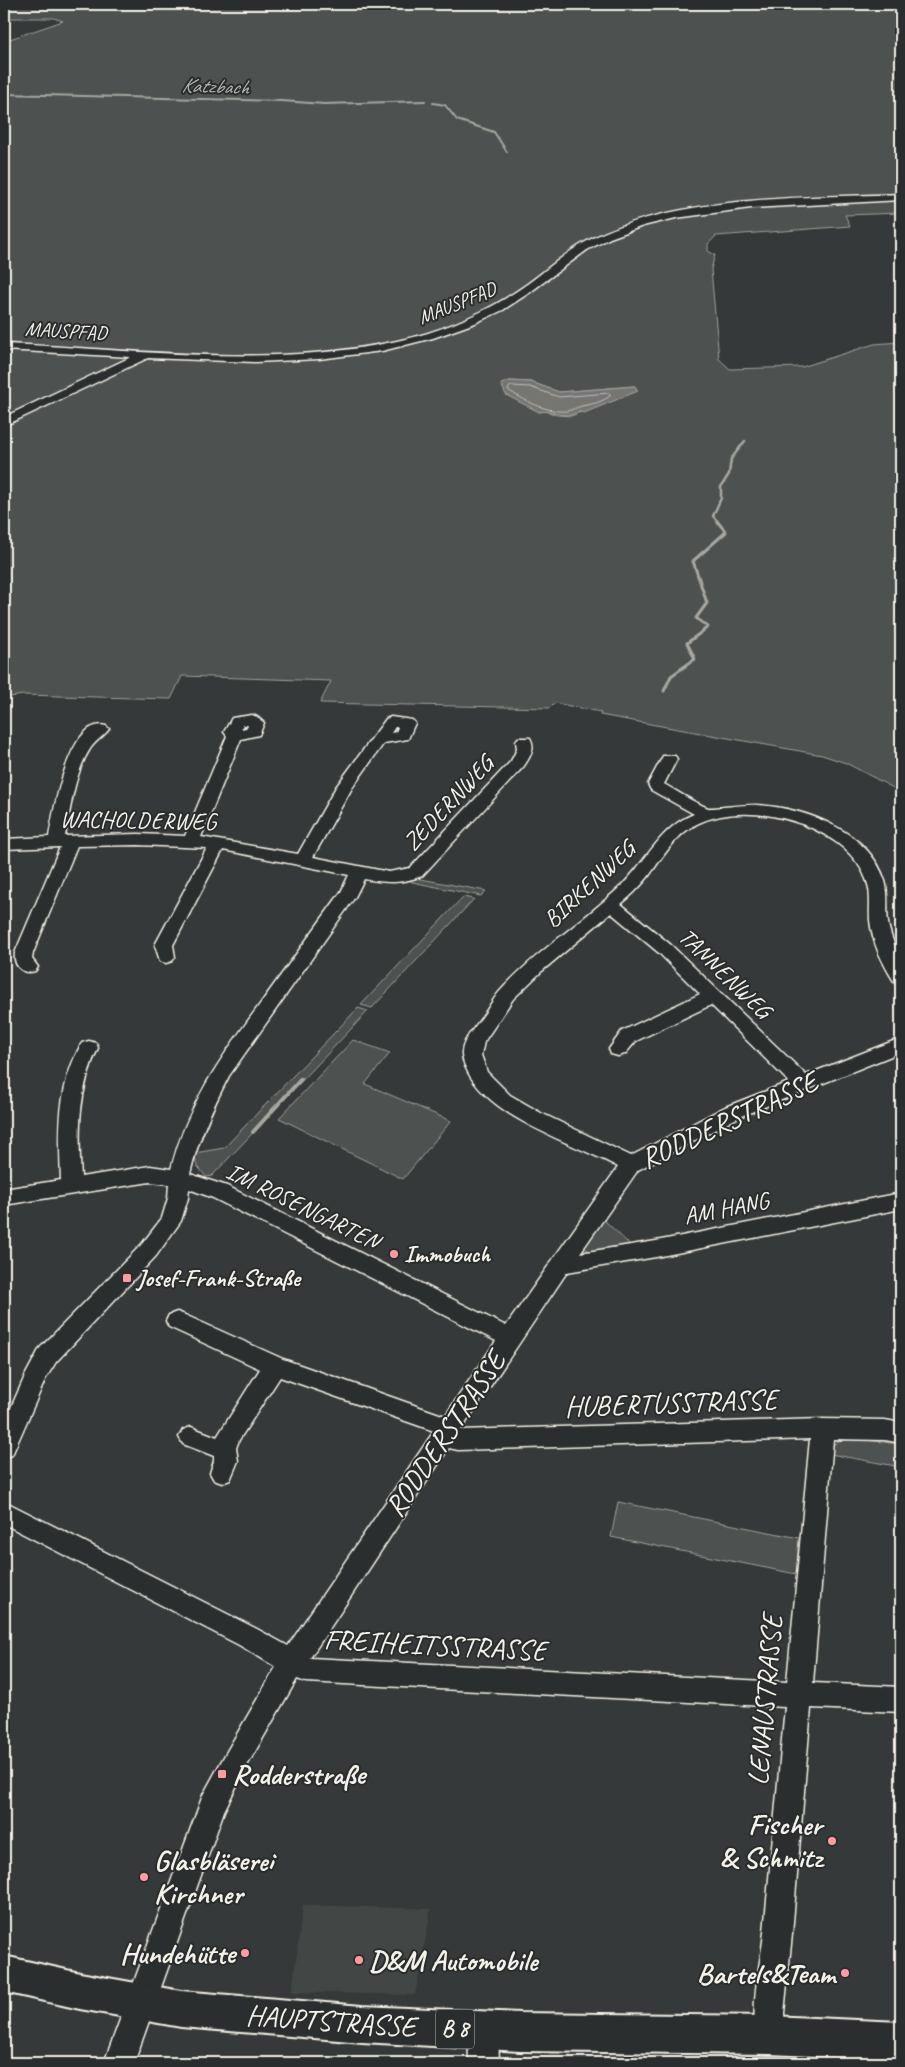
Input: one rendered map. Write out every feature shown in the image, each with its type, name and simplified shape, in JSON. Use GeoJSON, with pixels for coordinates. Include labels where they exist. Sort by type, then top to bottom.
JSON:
{"type":"FeatureCollection","features":[{"type":"Feature","properties":{"kind":"main road","name":"HAUPTSTRASSE"},"geometry":{"type":"LineString","coordinates":[[4,1974],[80,1991],[192,2010],[362,2024],[484,2047],[770,2035],[901,2041]]}},
{"type":"Feature","properties":{"kind":"street","name":"MAUSPFAD"},"geometry":{"type":"LineString","coordinates":[[4,347],[239,359],[339,354],[387,346],[444,331],[490,313],[525,291],[579,250],[605,236],[635,226],[676,216],[733,207],[901,196]]}},
{"type":"Feature","properties":{"kind":"street"},"geometry":{"type":"LineString","coordinates":[[4,422],[146,355]]}},
{"type":"Feature","properties":{"kind":"street"},"geometry":{"type":"LineString","coordinates":[[29,967],[24,960],[24,953],[63,842],[65,798],[77,760],[86,742],[94,733],[101,729]]}},
{"type":"Feature","properties":{"kind":"street"},"geometry":{"type":"LineString","coordinates":[[191,841],[236,735]]}},
{"type":"Feature","properties":{"kind":"street"},"geometry":{"type":"LineString","coordinates":[[303,860],[344,786],[379,738]]}},
{"type":"Feature","properties":{"kind":"street","name":"ZEDERNWEG"},"geometry":{"type":"LineString","coordinates":[[358,872],[398,878],[416,872],[518,763],[525,749],[524,741]]}},
{"type":"Feature","properties":{"kind":"street"},"geometry":{"type":"LineString","coordinates":[[670,759],[656,787],[707,814]]}},
{"type":"Feature","properties":{"kind":"street","name":"BIRKENWEG"},"geometry":{"type":"LineString","coordinates":[[631,1165],[511,1105],[483,1081],[472,1059],[471,1051],[474,1042],[505,998],[556,949],[636,880],[679,828],[707,814],[736,810],[772,811],[817,825],[851,846],[862,855],[873,873],[879,894],[879,921],[884,946],[901,979]]}},
{"type":"Feature","properties":{"kind":"street","name":"WACHOLDERWEG"},"geometry":{"type":"LineString","coordinates":[[4,844],[132,840],[191,841],[218,844],[358,872]]}},
{"type":"Feature","properties":{"kind":"street"},"geometry":{"type":"LineString","coordinates":[[166,957],[164,945],[218,844]]}},
{"type":"Feature","properties":{"kind":"street"},"geometry":{"type":"LineString","coordinates":[[4,1448],[37,1374],[48,1355],[149,1250],[171,1221],[178,1198],[179,1178],[195,1124],[221,1072],[349,893],[358,872]]}},
{"type":"Feature","properties":{"kind":"street","name":"TANNENWEG"},"geometry":{"type":"LineString","coordinates":[[609,904],[638,926],[803,1084]]}},
{"type":"Feature","properties":{"kind":"street"},"geometry":{"type":"LineString","coordinates":[[618,1049],[629,1036],[713,996]]}},
{"type":"Feature","properties":{"kind":"street","name":"RODDERSTRASSE"},"geometry":{"type":"LineString","coordinates":[[120,2063],[213,1805],[235,1762],[292,1663],[446,1432],[631,1165],[732,1112],[901,1045]]}},
{"type":"Feature","properties":{"kind":"street"},"geometry":{"type":"LineString","coordinates":[[71,1187],[69,1134],[71,1107],[75,1077],[89,1048]]}},
{"type":"Feature","properties":{"kind":"street","name":"IM ROSENGARTEN"},"geometry":{"type":"LineString","coordinates":[[4,1197],[150,1174],[179,1178],[220,1192],[510,1338]]}},
{"type":"Feature","properties":{"kind":"street","name":"AM HANG"},"geometry":{"type":"LineString","coordinates":[[560,1265],[656,1249],[901,1201]]}},
{"type":"Feature","properties":{"kind":"street","name":"HUBERTUSSTRASSE"},"geometry":{"type":"LineString","coordinates":[[177,1320],[275,1366],[446,1432],[458,1440],[822,1429],[885,1430],[901,1433]]}},
{"type":"Feature","properties":{"kind":"street"},"geometry":{"type":"LineString","coordinates":[[222,1473],[226,1461],[224,1448],[229,1435],[275,1366]]}},
{"type":"Feature","properties":{"kind":"street","name":"LENAUSTRASSE"},"geometry":{"type":"LineString","coordinates":[[770,2035],[769,2013],[822,1429]]}},
{"type":"Feature","properties":{"kind":"street"},"geometry":{"type":"LineString","coordinates":[[191,1437],[216,1447],[224,1448]]}},
{"type":"Feature","properties":{"kind":"street","name":"FREIHEITSSTRASSE"},"geometry":{"type":"LineString","coordinates":[[4,1512],[248,1637],[306,1670],[901,1700]]}},
{"type":"Feature","properties":{"kind":"shaded area"},"geometry":{"type":"Polygon","coordinates":[[[4,4],[901,4],[901,213],[845,215],[850,226],[716,236],[708,244],[708,251],[715,255],[711,269],[719,359],[730,369],[802,367],[874,344],[901,342],[901,792],[846,763],[822,755],[600,715],[601,712],[555,703],[550,708],[320,703],[331,681],[182,676],[171,699],[23,695],[4,698],[4,41],[63,21],[54,18],[4,18],[4,4]],[[509,381],[539,412],[546,411],[557,415],[571,416],[637,389],[634,386],[559,392],[531,382],[509,381]]]}},
{"type":"Feature","properties":{"kind":"shaded area"},"geometry":{"type":"Polygon","coordinates":[[[415,878],[486,891],[481,896],[409,880],[415,878]]]}},
{"type":"Feature","properties":{"kind":"shaded area"},"geometry":{"type":"Polygon","coordinates":[[[463,897],[474,899],[372,1008],[361,1005],[463,897]]]}},
{"type":"Feature","properties":{"kind":"shaded area"},"geometry":{"type":"Polygon","coordinates":[[[358,1008],[368,1011],[212,1176],[206,1177],[196,1164],[195,1153],[224,1148],[358,1008]]]}},
{"type":"Feature","properties":{"kind":"shaded area"},"geometry":{"type":"Polygon","coordinates":[[[353,1040],[390,1053],[365,1084],[451,1121],[403,1179],[279,1118],[353,1040]]]}},
{"type":"Feature","properties":{"kind":"shaded area"},"geometry":{"type":"Polygon","coordinates":[[[603,1219],[631,1246],[591,1253],[586,1249],[585,1246],[603,1219]]]}},
{"type":"Feature","properties":{"kind":"shaded area"},"geometry":{"type":"Polygon","coordinates":[[[856,1439],[901,1444],[901,1467],[830,1454],[830,1448],[838,1441],[856,1439]]]}},
{"type":"Feature","properties":{"kind":"shaded area"},"geometry":{"type":"Polygon","coordinates":[[[618,1502],[799,1538],[796,1574],[611,1537],[618,1502]]]}},
{"type":"Feature","properties":{"kind":"shaded area","name":"D&M Automobile"},"geometry":{"type":"Polygon","coordinates":[[[303,1905],[431,1909],[415,1995],[292,1992],[303,1905]]]}},
{"type":"Feature","properties":{"kind":"water"},"geometry":{"type":"Polygon","coordinates":[[[509,381],[531,382],[559,392],[635,386],[638,391],[584,413],[563,415],[545,411],[539,412],[506,395],[501,384],[509,381]]]}},
{"type":"Feature","properties":{"kind":"waterway","name":"Katzbach"},"geometry":{"type":"LineString","coordinates":[[4,94],[282,101],[324,104],[425,101]]}},
{"type":"Feature","properties":{"kind":"waterway","name":"Katzbach"},"geometry":{"type":"LineString","coordinates":[[433,103],[445,105],[457,120],[494,132],[507,152]]}},
{"type":"Feature","properties":{"kind":"waterway"},"geometry":{"type":"LineString","coordinates":[[718,522],[713,516],[721,498],[721,487],[729,474],[731,459],[745,441]]}},
{"type":"Feature","properties":{"kind":"waterway"},"geometry":{"type":"LineString","coordinates":[[664,691],[671,676],[695,659],[687,643],[708,627],[696,618],[707,603],[693,561],[726,532],[717,521]]}},
{"type":"Feature","properties":{"kind":"waterway"},"geometry":{"type":"LineString","coordinates":[[253,1132],[301,1079]]}},
{"type":"Feature","properties":{"kind":"place","name":"Immobuch"},"geometry":{"type":"Point","coordinates":[394,1254]}},
{"type":"Feature","properties":{"kind":"place","name":"Josef-Frank-Straße"},"geometry":{"type":"Point","coordinates":[127,1278]}},
{"type":"Feature","properties":{"kind":"place","name":"Rodderstraße"},"geometry":{"type":"Point","coordinates":[222,1774]}},
{"type":"Feature","properties":{"kind":"place","name":"Fischer & Schmitz"},"geometry":{"type":"Point","coordinates":[832,1841]}},
{"type":"Feature","properties":{"kind":"place","name":"Glasbläserei Kirchner"},"geometry":{"type":"Point","coordinates":[144,1877]}},
{"type":"Feature","properties":{"kind":"place","name":"Hundehütte"},"geometry":{"type":"Point","coordinates":[245,1953]}},
{"type":"Feature","properties":{"kind":"place","name":"D&M Automobile"},"geometry":{"type":"Point","coordinates":[359,1960]}},
{"type":"Feature","properties":{"kind":"place","name":"Bartels&Team"},"geometry":{"type":"Point","coordinates":[845,1973]}}]}
